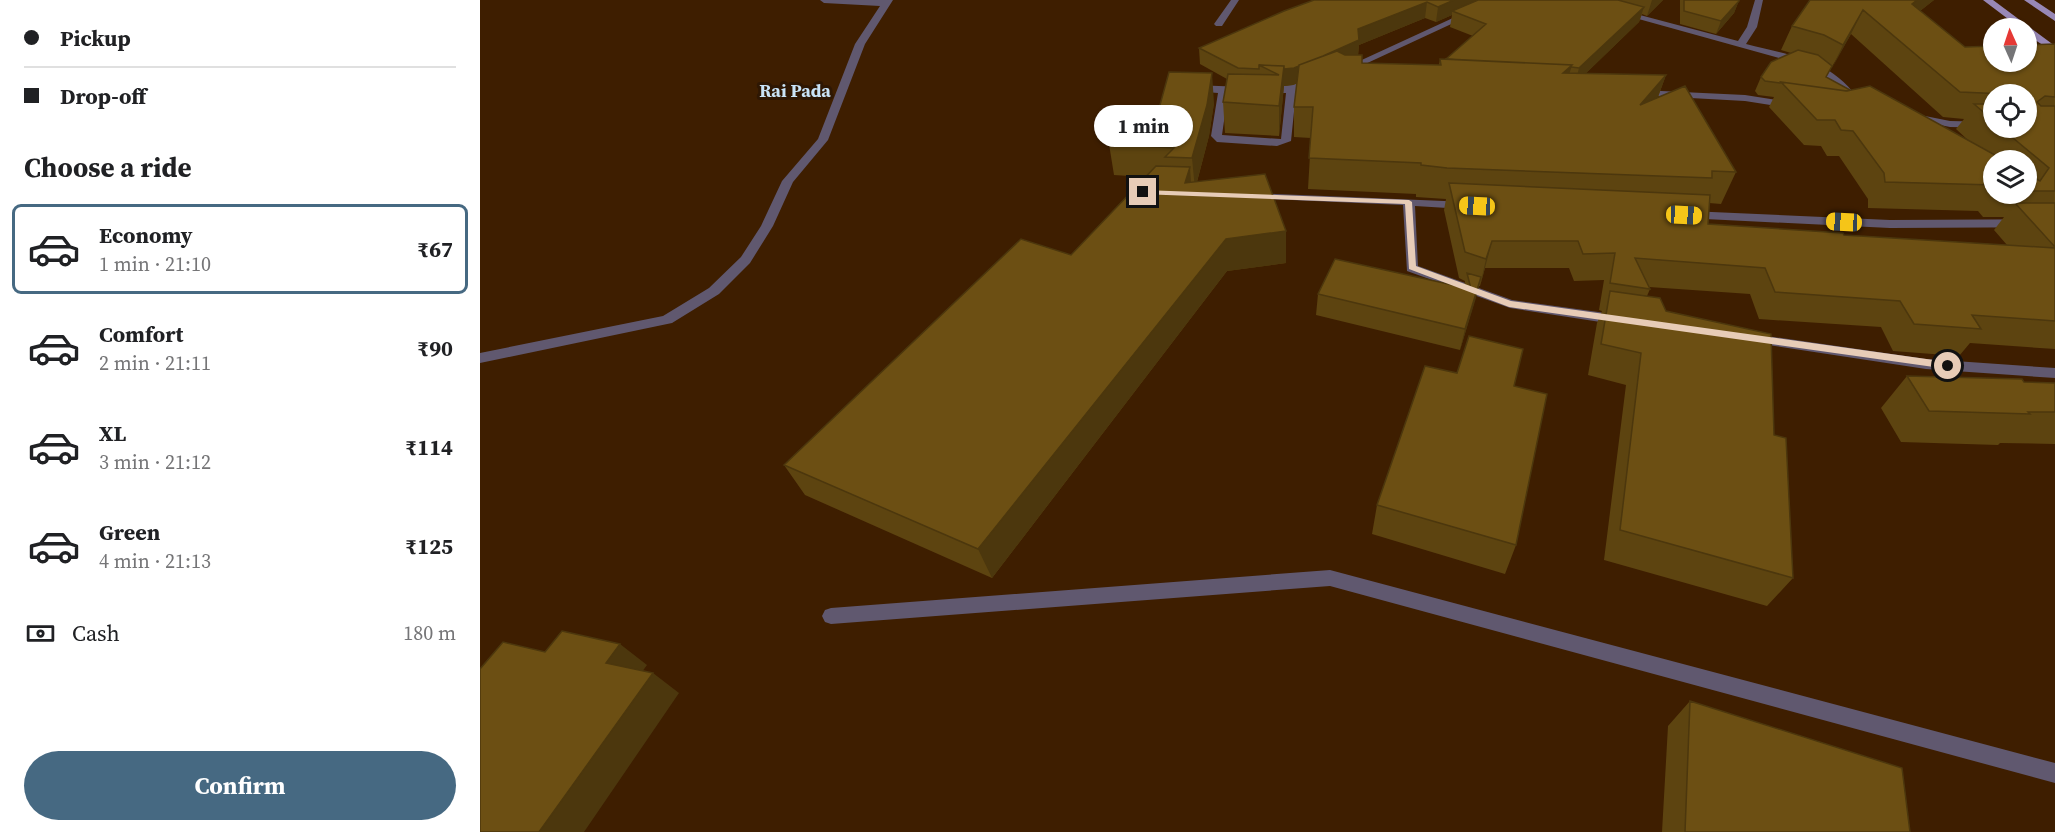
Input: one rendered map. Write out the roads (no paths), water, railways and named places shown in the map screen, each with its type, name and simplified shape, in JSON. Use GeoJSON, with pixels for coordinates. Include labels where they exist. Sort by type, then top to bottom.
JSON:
{"type":"FeatureCollection","features":[{"type":"Feature","properties":{"kind":"main road"},"geometry":{"type":"LineString","coordinates":[[1987,0],[2011,18]]}},
{"type":"Feature","properties":{"kind":"main road"},"geometry":{"type":"LineString","coordinates":[[2028,0],[2055,18]]}},
{"type":"Feature","properties":{"kind":"main road"},"geometry":{"type":"LineString","coordinates":[[2037,37],[2055,50]]}},
{"type":"Feature","properties":{"kind":"street"},"geometry":{"type":"LineString","coordinates":[[824,0],[887,2]]}},
{"type":"Feature","properties":{"kind":"street"},"geometry":{"type":"LineString","coordinates":[[1219,24],[1235,0]]}},
{"type":"Feature","properties":{"kind":"street"},"geometry":{"type":"LineString","coordinates":[[1355,80],[1343,79],[1336,74],[1499,0]]}},
{"type":"Feature","properties":{"kind":"street"},"geometry":{"type":"LineString","coordinates":[[1741,44],[1752,27],[1759,0]]}},
{"type":"Feature","properties":{"kind":"street"},"geometry":{"type":"LineString","coordinates":[[480,358],[667,320],[714,291],[746,260],[767,226],[788,182],[823,140],[860,44],[887,2]]}},
{"type":"Feature","properties":{"kind":"street"},"geometry":{"type":"LineString","coordinates":[[1615,12],[1815,65],[1847,89],[1854,106],[1869,108]]}},
{"type":"Feature","properties":{"kind":"street"},"geometry":{"type":"LineString","coordinates":[[1180,87],[1224,92],[1291,94],[1326,78]]}},
{"type":"Feature","properties":{"kind":"street"},"geometry":{"type":"LineString","coordinates":[[1224,92],[1216,136],[1221,140],[1276,143],[1286,141],[1291,94]]}},
{"type":"Feature","properties":{"kind":"street"},"geometry":{"type":"LineString","coordinates":[[1627,93],[1745,98],[1800,106]]}},
{"type":"Feature","properties":{"kind":"street"},"geometry":{"type":"LineString","coordinates":[[1904,115],[1950,124],[1983,125]]}},
{"type":"Feature","properties":{"kind":"street"},"geometry":{"type":"LineString","coordinates":[[1235,196],[1479,206]]}},
{"type":"Feature","properties":{"kind":"street"},"geometry":{"type":"LineString","coordinates":[[1409,202],[1412,267],[1509,304],[1637,322]]}},
{"type":"Feature","properties":{"kind":"street"},"geometry":{"type":"LineString","coordinates":[[1679,215],[1890,224],[2055,223]]}},
{"type":"Feature","properties":{"kind":"street"},"geometry":{"type":"LineString","coordinates":[[1741,337],[1926,364],[2055,373]]}},
{"type":"Feature","properties":{"kind":"street"},"geometry":{"type":"LineString","coordinates":[[831,616],[1330,578],[2055,773]]}},
{"type":"Feature","properties":{"kind":"district","name":"Rai Pada"},"geometry":{"type":"Point","coordinates":[795,90]}}]}
